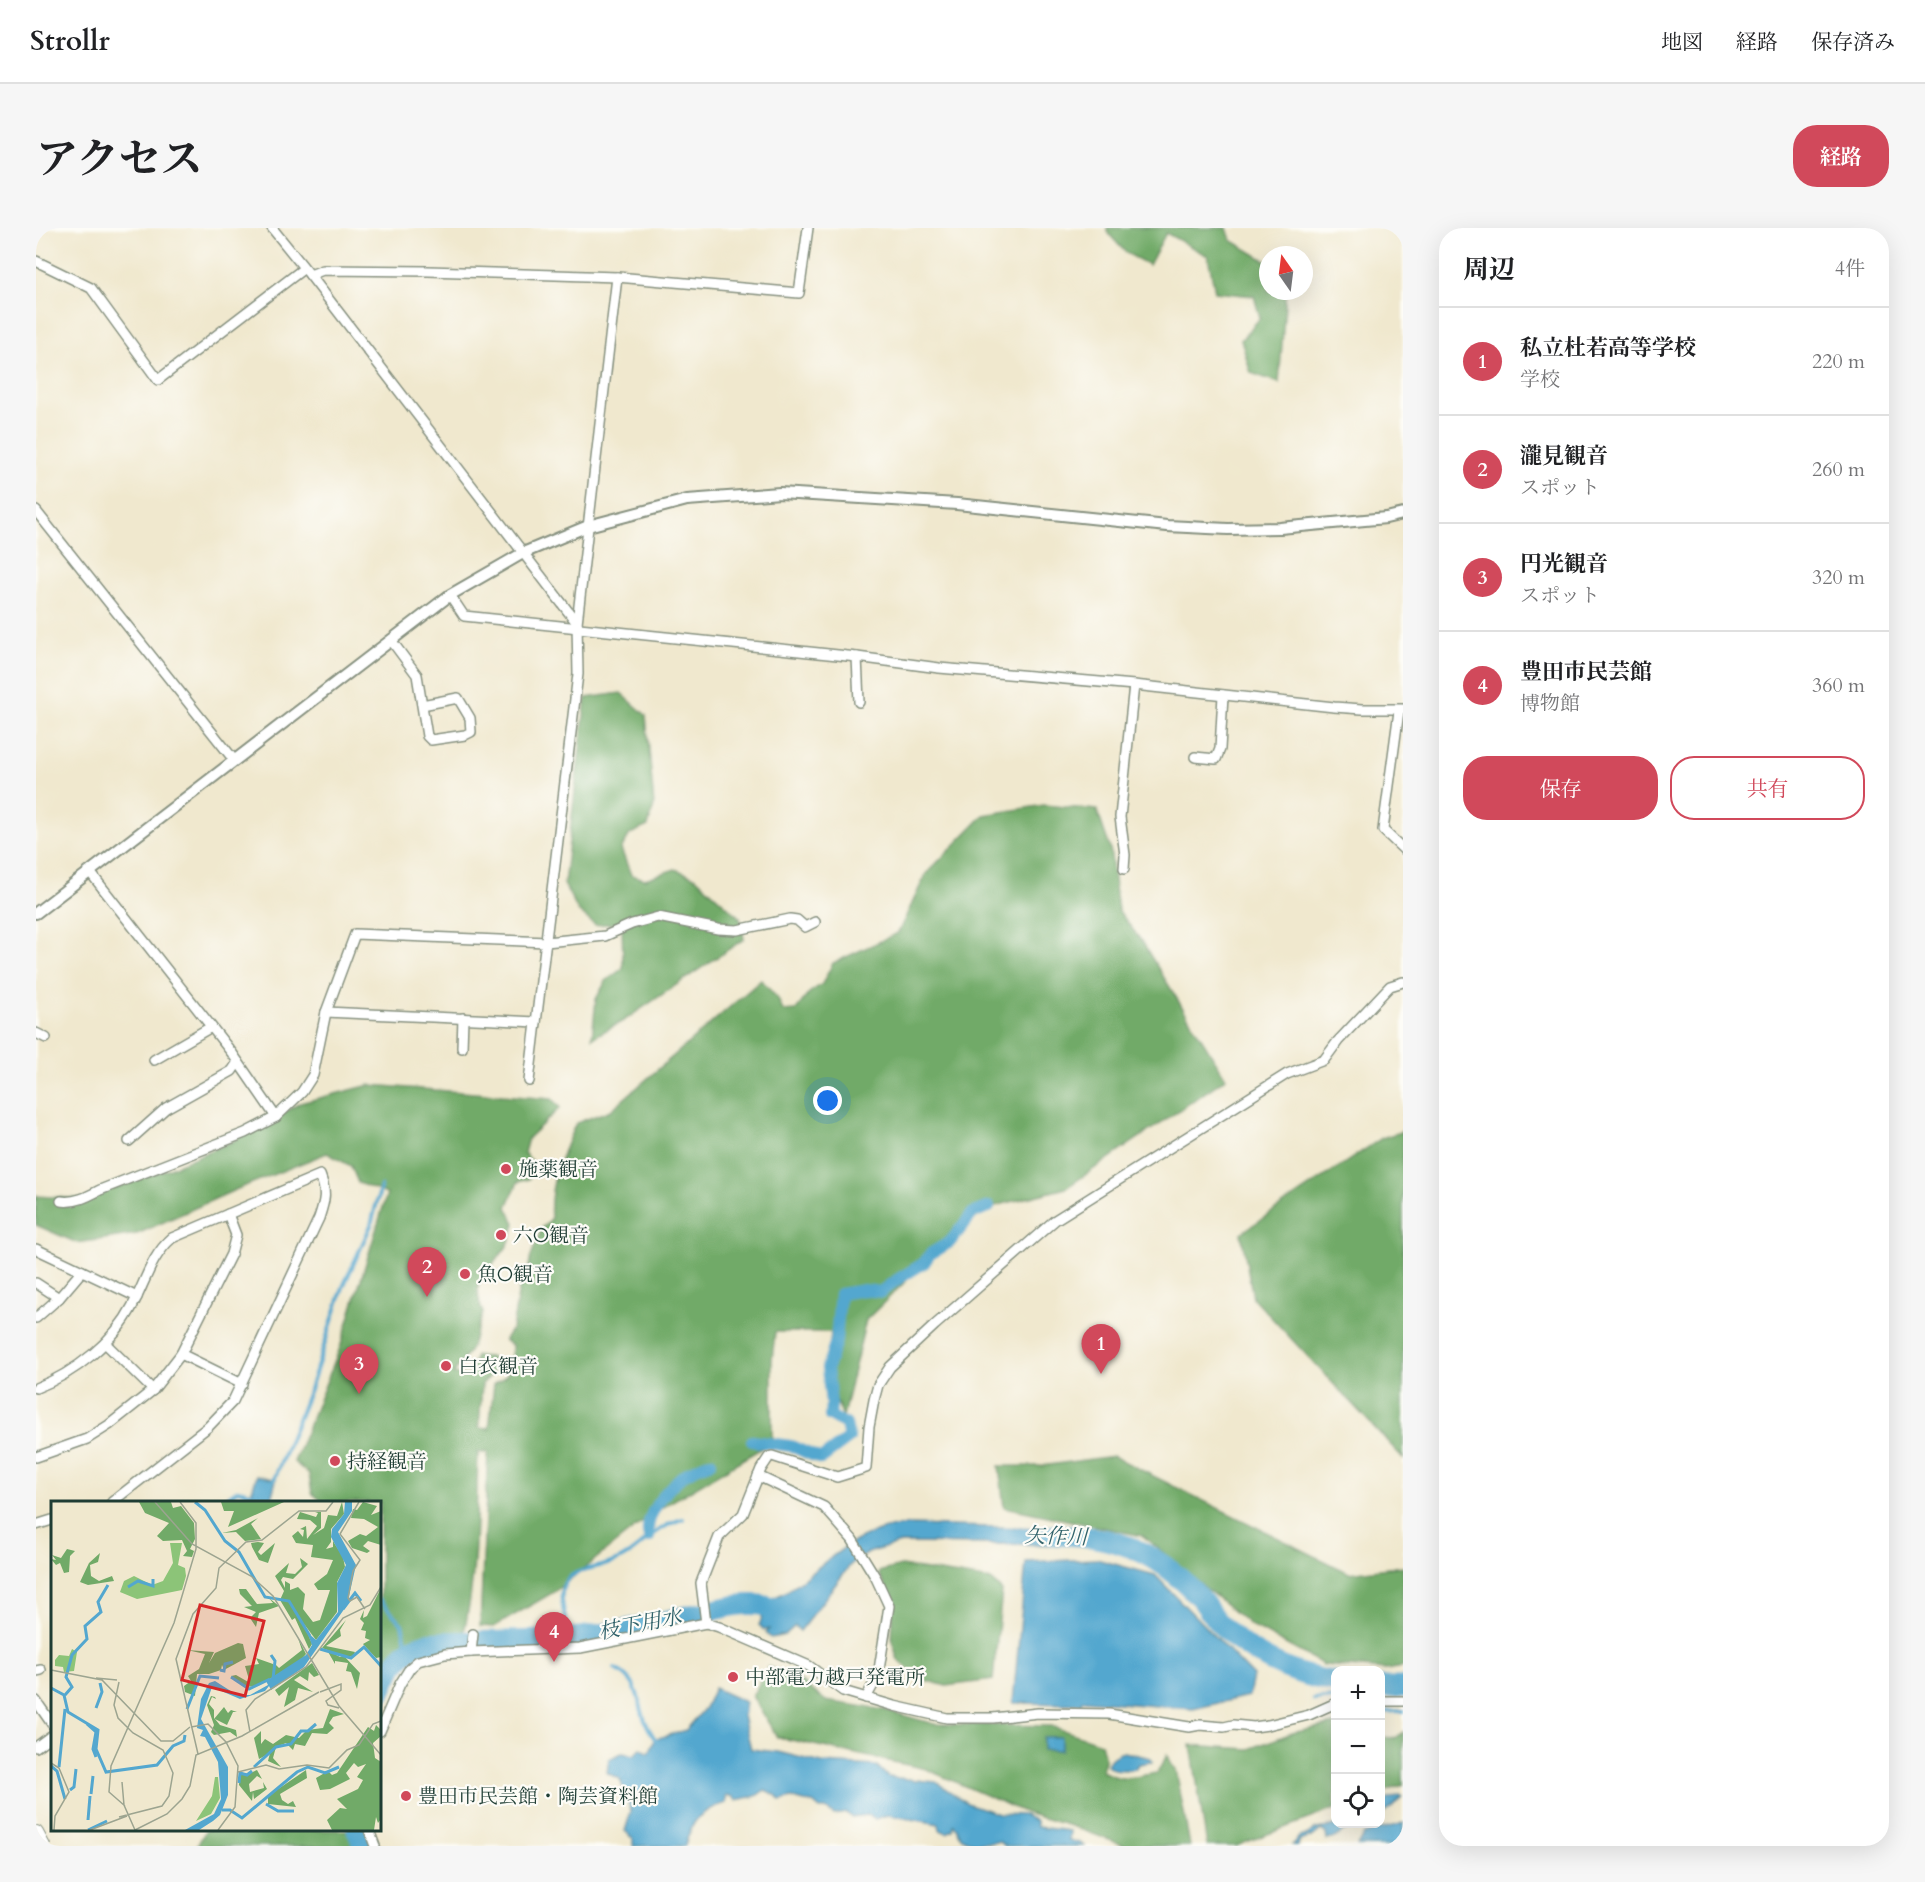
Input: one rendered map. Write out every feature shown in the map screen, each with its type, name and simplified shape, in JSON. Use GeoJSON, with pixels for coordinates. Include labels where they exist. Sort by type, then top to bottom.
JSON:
{"type":"FeatureCollection","features":[{"type":"Feature","properties":{"kind":"main road"},"geometry":{"type":"LineString","coordinates":[[36,1833],[43,1846]]}},
{"type":"Feature","properties":{"kind":"street"},"geometry":{"type":"LineString","coordinates":[[272,228],[576,625]]}},
{"type":"Feature","properties":{"kind":"street"},"geometry":{"type":"LineString","coordinates":[[36,261],[90,288],[158,380],[307,272],[322,270],[428,271],[617,277],[800,292],[808,228]]}},
{"type":"Feature","properties":{"kind":"street"},"geometry":{"type":"LineString","coordinates":[[529,1081],[578,674],[576,625],[617,277]]}},
{"type":"Feature","properties":{"kind":"street"},"geometry":{"type":"LineString","coordinates":[[36,913],[450,595],[523,553],[588,526],[687,500],[780,493],[957,504],[1167,526],[1228,529],[1292,527],[1403,514]]}},
{"type":"Feature","properties":{"kind":"street"},"geometry":{"type":"LineString","coordinates":[[36,511],[234,760]]}},
{"type":"Feature","properties":{"kind":"street"},"geometry":{"type":"LineString","coordinates":[[450,595],[464,616],[576,625],[939,668],[1134,685],[1343,708],[1401,710],[1383,830],[1403,849]]}},
{"type":"Feature","properties":{"kind":"street"},"geometry":{"type":"LineString","coordinates":[[391,640],[417,675],[427,736],[431,740],[471,732],[470,718],[458,698],[422,705]]}},
{"type":"Feature","properties":{"kind":"street"},"geometry":{"type":"LineString","coordinates":[[857,657],[859,702]]}},
{"type":"Feature","properties":{"kind":"street"},"geometry":{"type":"LineString","coordinates":[[1124,869],[1125,855],[1120,817],[1134,685]]}},
{"type":"Feature","properties":{"kind":"street"},"geometry":{"type":"LineString","coordinates":[[1196,757],[1216,759],[1220,749],[1223,695]]}},
{"type":"Feature","properties":{"kind":"street"},"geometry":{"type":"LineString","coordinates":[[90,872],[238,1062],[276,1117]]}},
{"type":"Feature","properties":{"kind":"street"},"geometry":{"type":"LineString","coordinates":[[61,1202],[70,1203],[78,1200],[245,1133],[276,1117],[302,1092],[313,1075],[326,1012],[355,934],[546,942],[605,936],[632,924],[658,917],[718,929],[737,930],[790,919],[797,920],[805,927],[815,922]]}},
{"type":"Feature","properties":{"kind":"street"},"geometry":{"type":"LineString","coordinates":[[706,1621],[704,1596],[700,1583],[719,1537],[743,1514],[764,1462],[769,1457],[772,1456],[837,1477],[866,1468],[869,1427],[878,1385],[890,1367],[935,1325],[1055,1220],[1287,1074],[1324,1060],[1338,1041],[1390,986],[1403,982]]}},
{"type":"Feature","properties":{"kind":"street"},"geometry":{"type":"LineString","coordinates":[[326,1012],[536,1022]]}},
{"type":"Feature","properties":{"kind":"street"},"geometry":{"type":"LineString","coordinates":[[462,1048],[463,1018]]}},
{"type":"Feature","properties":{"kind":"street"},"geometry":{"type":"LineString","coordinates":[[154,1060],[211,1027]]}},
{"type":"Feature","properties":{"kind":"street"},"geometry":{"type":"LineString","coordinates":[[36,1033],[46,1038]]}},
{"type":"Feature","properties":{"kind":"street"},"geometry":{"type":"LineString","coordinates":[[129,1141],[166,1108],[232,1071],[238,1062]]}},
{"type":"Feature","properties":{"kind":"street"},"geometry":{"type":"LineString","coordinates":[[36,1388],[61,1376],[105,1343],[137,1297],[153,1263],[166,1243],[181,1233],[320,1175],[326,1190],[319,1218],[233,1401],[222,1414],[115,1501]]}},
{"type":"Feature","properties":{"kind":"street"},"geometry":{"type":"LineString","coordinates":[[36,1457],[87,1439],[109,1425],[153,1390],[182,1354],[231,1254],[236,1235],[228,1214]]}},
{"type":"Feature","properties":{"kind":"street"},"geometry":{"type":"LineString","coordinates":[[36,1249],[137,1297]]}},
{"type":"Feature","properties":{"kind":"street"},"geometry":{"type":"LineString","coordinates":[[36,1318],[60,1298],[82,1271]]}},
{"type":"Feature","properties":{"kind":"street"},"geometry":{"type":"LineString","coordinates":[[36,1283],[60,1298]]}},
{"type":"Feature","properties":{"kind":"street"},"geometry":{"type":"LineString","coordinates":[[105,1343],[153,1390]]}},
{"type":"Feature","properties":{"kind":"street"},"geometry":{"type":"LineString","coordinates":[[182,1354],[242,1384]]}},
{"type":"Feature","properties":{"kind":"street"},"geometry":{"type":"LineString","coordinates":[[758,1476],[824,1507],[852,1539],[876,1578],[889,1606],[878,1676],[866,1698]]}},
{"type":"Feature","properties":{"kind":"street"},"geometry":{"type":"LineString","coordinates":[[36,1525],[51,1520]]}},
{"type":"Feature","properties":{"kind":"street"},"geometry":{"type":"LineString","coordinates":[[381,1729],[400,1684],[410,1668],[418,1661],[436,1656],[471,1652],[580,1648],[706,1621],[809,1666],[843,1691],[946,1718],[993,1718],[1038,1713],[1109,1714],[1189,1727],[1233,1725],[1254,1727],[1310,1715],[1331,1704]]}},
{"type":"Feature","properties":{"kind":"street"},"geometry":{"type":"LineString","coordinates":[[671,1638],[676,1629]]}},
{"type":"Feature","properties":{"kind":"street"},"geometry":{"type":"LineString","coordinates":[[471,1652],[473,1635]]}},
{"type":"Feature","properties":{"kind":"street"},"geometry":{"type":"LineString","coordinates":[[36,1701],[51,1723]]}},
{"type":"Feature","properties":{"kind":"street"},"geometry":{"type":"LineString","coordinates":[[1385,1701],[1403,1701]]}},
{"type":"Feature","properties":{"kind":"street"},"geometry":{"type":"LineString","coordinates":[[36,1746],[51,1736]]}},
{"type":"Feature","properties":{"kind":"street"},"geometry":{"type":"LineString","coordinates":[[369,1831],[375,1846]]}},
{"type":"Feature","properties":{"kind":"green space"},"geometry":{"type":"Polygon","coordinates":[[[1107,228],[1227,228],[1231,240],[1259,257],[1259,300],[1285,300],[1279,383],[1251,373],[1241,340],[1260,318],[1254,296],[1215,292],[1208,256],[1166,233],[1149,265],[1126,253],[1107,232],[1107,228]]]}},
{"type":"Feature","properties":{"kind":"green space"},"geometry":{"type":"Polygon","coordinates":[[[621,693],[646,715],[654,806],[648,826],[630,834],[621,849],[631,875],[645,879],[675,869],[695,877],[740,918],[744,939],[623,1021],[592,1038],[596,999],[606,981],[623,968],[622,923],[595,925],[578,911],[564,884],[586,698],[621,693]]]}},
{"type":"Feature","properties":{"kind":"green space"},"geometry":{"type":"Polygon","coordinates":[[[1044,805],[1097,810],[1110,848],[1118,910],[1142,942],[1226,1078],[1066,1188],[987,1208],[915,1272],[866,1320],[843,1416],[827,1380],[831,1332],[775,1332],[772,1360],[772,1442],[659,1509],[554,1592],[494,1627],[480,1626],[488,1452],[478,1452],[473,1568],[463,1637],[421,1639],[403,1646],[385,1660],[381,1658],[381,1501],[322,1501],[312,1493],[309,1474],[294,1462],[340,1348],[387,1194],[358,1183],[351,1166],[327,1153],[235,1190],[137,1234],[77,1243],[36,1225],[36,1196],[85,1199],[170,1168],[233,1141],[300,1103],[370,1085],[552,1099],[560,1108],[528,1138],[524,1153],[534,1163],[529,1179],[518,1182],[507,1207],[515,1223],[512,1235],[507,1246],[483,1275],[480,1282],[478,1290],[483,1313],[470,1350],[453,1374],[469,1376],[476,1356],[490,1357],[495,1361],[492,1374],[482,1384],[479,1428],[489,1429],[494,1384],[505,1376],[512,1363],[512,1345],[504,1340],[512,1329],[520,1283],[527,1276],[531,1256],[542,1228],[551,1219],[554,1181],[576,1123],[611,1110],[761,980],[778,999],[783,1011],[796,1010],[809,993],[822,984],[833,963],[898,933],[926,874],[984,815],[1044,805]]]}},
{"type":"Feature","properties":{"kind":"green space"},"geometry":{"type":"Polygon","coordinates":[[[1403,1131],[1403,1458],[1253,1298],[1241,1233],[1382,1138],[1403,1131]]]}},
{"type":"Feature","properties":{"kind":"green space"},"geometry":{"type":"Polygon","coordinates":[[[1113,1456],[1349,1573],[1403,1566],[1403,1667],[1386,1670],[1385,1666],[1324,1665],[1250,1625],[1143,1536],[1004,1507],[999,1466],[1041,1466],[1113,1456]]]}},
{"type":"Feature","properties":{"kind":"green space"},"geometry":{"type":"Polygon","coordinates":[[[901,1566],[991,1580],[1002,1591],[993,1680],[946,1686],[921,1679],[898,1660],[892,1641],[893,1616],[888,1592],[878,1572],[901,1566]]]}},
{"type":"Feature","properties":{"kind":"green space"},"geometry":{"type":"Polygon","coordinates":[[[769,1667],[800,1681],[826,1701],[885,1710],[934,1724],[1051,1726],[1101,1743],[1105,1759],[1102,1771],[1118,1777],[1129,1778],[1157,1773],[1167,1755],[1170,1763],[1176,1769],[1190,1846],[1126,1846],[1026,1813],[926,1769],[777,1737],[752,1696],[769,1667]]]}},
{"type":"Feature","properties":{"kind":"green space"},"geometry":{"type":"Polygon","coordinates":[[[1331,1725],[1331,1810],[1236,1846],[1207,1846],[1191,1745],[1249,1749],[1292,1733],[1331,1725]]]}},
{"type":"Feature","properties":{"kind":"green space"},"geometry":{"type":"Polygon","coordinates":[[[1403,1732],[1403,1785],[1385,1792],[1385,1737],[1395,1738],[1403,1732]]]}},
{"type":"Feature","properties":{"kind":"green space"},"geometry":{"type":"Polygon","coordinates":[[[205,1831],[347,1831],[354,1846],[197,1846],[205,1831]]]}},
{"type":"Feature","properties":{"kind":"water"},"geometry":{"type":"Polygon","coordinates":[[[257,1475],[276,1480],[271,1499],[251,1494],[257,1475]]]}},
{"type":"Feature","properties":{"kind":"water"},"geometry":{"type":"Polygon","coordinates":[[[910,1525],[1080,1529],[1080,1545],[901,1543],[870,1552],[851,1564],[800,1631],[795,1626],[785,1635],[771,1638],[766,1633],[769,1629],[764,1630],[759,1625],[764,1607],[769,1601],[790,1589],[845,1547],[874,1532],[910,1525]]]}},
{"type":"Feature","properties":{"kind":"water"},"geometry":{"type":"Polygon","coordinates":[[[1096,1559],[1155,1575],[1253,1676],[1249,1696],[1193,1709],[1083,1700],[1081,1704],[1013,1703],[1026,1562],[1096,1559]]]}},
{"type":"Feature","properties":{"kind":"water"},"geometry":{"type":"Polygon","coordinates":[[[714,1688],[745,1702],[743,1716],[751,1749],[778,1752],[822,1763],[877,1766],[888,1777],[936,1782],[967,1803],[999,1814],[1024,1815],[1036,1821],[1037,1827],[1070,1831],[1069,1840],[1084,1846],[1005,1846],[1000,1842],[968,1841],[954,1825],[953,1830],[947,1833],[940,1830],[939,1824],[888,1815],[875,1819],[868,1815],[852,1817],[846,1813],[834,1815],[813,1803],[792,1798],[780,1801],[776,1795],[765,1790],[756,1796],[736,1800],[732,1796],[726,1796],[726,1803],[698,1817],[685,1846],[633,1846],[633,1838],[625,1831],[631,1811],[620,1779],[607,1773],[609,1759],[622,1753],[634,1755],[641,1748],[649,1753],[655,1739],[686,1730],[705,1708],[714,1688]]]}},
{"type":"Feature","properties":{"kind":"water"},"geometry":{"type":"Polygon","coordinates":[[[1043,1737],[1061,1737],[1061,1750],[1043,1750],[1043,1737]]]}},
{"type":"Feature","properties":{"kind":"water"},"geometry":{"type":"Polygon","coordinates":[[[1124,1752],[1151,1758],[1152,1762],[1138,1764],[1135,1769],[1116,1769],[1107,1766],[1113,1757],[1124,1752]]]}},
{"type":"Feature","properties":{"kind":"water"},"geometry":{"type":"Polygon","coordinates":[[[1399,1795],[1402,1796],[1385,1812],[1385,1800],[1399,1795]]]}},
{"type":"Feature","properties":{"kind":"water"},"geometry":{"type":"Polygon","coordinates":[[[1403,1823],[1403,1846],[1357,1846],[1364,1834],[1403,1823]]]}},
{"type":"Feature","properties":{"kind":"water"},"geometry":{"type":"Polygon","coordinates":[[[1331,1827],[1357,1828],[1327,1840],[1326,1833],[1321,1830],[1312,1837],[1299,1841],[1298,1846],[1292,1846],[1299,1837],[1308,1835],[1316,1829],[1331,1827]]]}},
{"type":"Feature","properties":{"kind":"waterway"},"geometry":{"type":"LineString","coordinates":[[274,1480],[310,1389],[343,1287],[371,1225],[381,1186]]}},
{"type":"Feature","properties":{"kind":"waterway"},"geometry":{"type":"LineString","coordinates":[[752,1441],[791,1446],[821,1459],[849,1438],[846,1424],[830,1416],[827,1368],[836,1341],[840,1294],[864,1290],[881,1292],[924,1263],[930,1254],[950,1242],[973,1213],[989,1207]]}},
{"type":"Feature","properties":{"kind":"waterway"},"geometry":{"type":"LineString","coordinates":[[649,1537],[649,1521],[663,1496],[684,1475],[711,1462]]}},
{"type":"Feature","properties":{"kind":"waterway"},"geometry":{"type":"LineString","coordinates":[[222,1501],[238,1490],[255,1494]]}},
{"type":"Feature","properties":{"kind":"waterway"},"geometry":{"type":"LineString","coordinates":[[268,1498],[282,1501]]}},
{"type":"Feature","properties":{"kind":"waterway"},"geometry":{"type":"LineString","coordinates":[[571,1638],[562,1598],[566,1581],[584,1570],[621,1559],[663,1528],[683,1519]]}},
{"type":"Feature","properties":{"kind":"waterway","name":"矢作川"},"geometry":{"type":"LineString","coordinates":[[1054,1535],[1106,1540],[1142,1553],[1178,1577],[1200,1598],[1228,1632],[1255,1653],[1302,1674],[1331,1681]]}},
{"type":"Feature","properties":{"kind":"waterway"},"geometry":{"type":"LineString","coordinates":[[381,1601],[402,1624],[408,1651]]}},
{"type":"Feature","properties":{"kind":"waterway","name":"枝下用水"},"geometry":{"type":"LineString","coordinates":[[381,1692],[392,1669],[402,1656],[409,1650],[427,1643],[551,1640],[586,1636],[753,1604],[781,1611]]}},
{"type":"Feature","properties":{"kind":"waterway"},"geometry":{"type":"LineString","coordinates":[[615,1669],[623,1673],[632,1684],[645,1721],[658,1744]]}},
{"type":"Feature","properties":{"kind":"waterway","name":"矢作川"},"geometry":{"type":"LineString","coordinates":[[1385,1687],[1403,1687]]}},
{"type":"Feature","properties":{"kind":"waterway"},"geometry":{"type":"LineString","coordinates":[[1314,1700],[1331,1698]]}},
{"type":"Feature","properties":{"kind":"waterway"},"geometry":{"type":"LineString","coordinates":[[1385,1712],[1403,1711]]}},
{"type":"Feature","properties":{"kind":"waterway","name":"枝下用水"},"geometry":{"type":"LineString","coordinates":[[357,1831],[364,1846]]}},
{"type":"Feature","properties":{"kind":"place","name":"施薬観音"},"geometry":{"type":"Point","coordinates":[506,1169]}},
{"type":"Feature","properties":{"kind":"place","name":"六◯観音"},"geometry":{"type":"Point","coordinates":[501,1235]}},
{"type":"Feature","properties":{"kind":"place","name":"魚◯観音"},"geometry":{"type":"Point","coordinates":[465,1274]}},
{"type":"Feature","properties":{"kind":"place","name":"瀧見観音"},"geometry":{"type":"Point","coordinates":[427,1297]}},
{"type":"Feature","properties":{"kind":"place","name":"白衣観音"},"geometry":{"type":"Point","coordinates":[446,1366]}},
{"type":"Feature","properties":{"kind":"place","name":"私立杜若高等学校"},"geometry":{"type":"Point","coordinates":[1101,1374]}},
{"type":"Feature","properties":{"kind":"place","name":"円光観音"},"geometry":{"type":"Point","coordinates":[359,1394]}},
{"type":"Feature","properties":{"kind":"place","name":"持経観音"},"geometry":{"type":"Point","coordinates":[335,1461]}},
{"type":"Feature","properties":{"kind":"place","name":"豊田市民芸館"},"geometry":{"type":"Point","coordinates":[554,1662]}},
{"type":"Feature","properties":{"kind":"place","name":"中部電力越戸発電所"},"geometry":{"type":"Point","coordinates":[733,1677]}},
{"type":"Feature","properties":{"kind":"place","name":"豊田市民芸館・陶芸資料館"},"geometry":{"type":"Point","coordinates":[406,1796]}}]}
